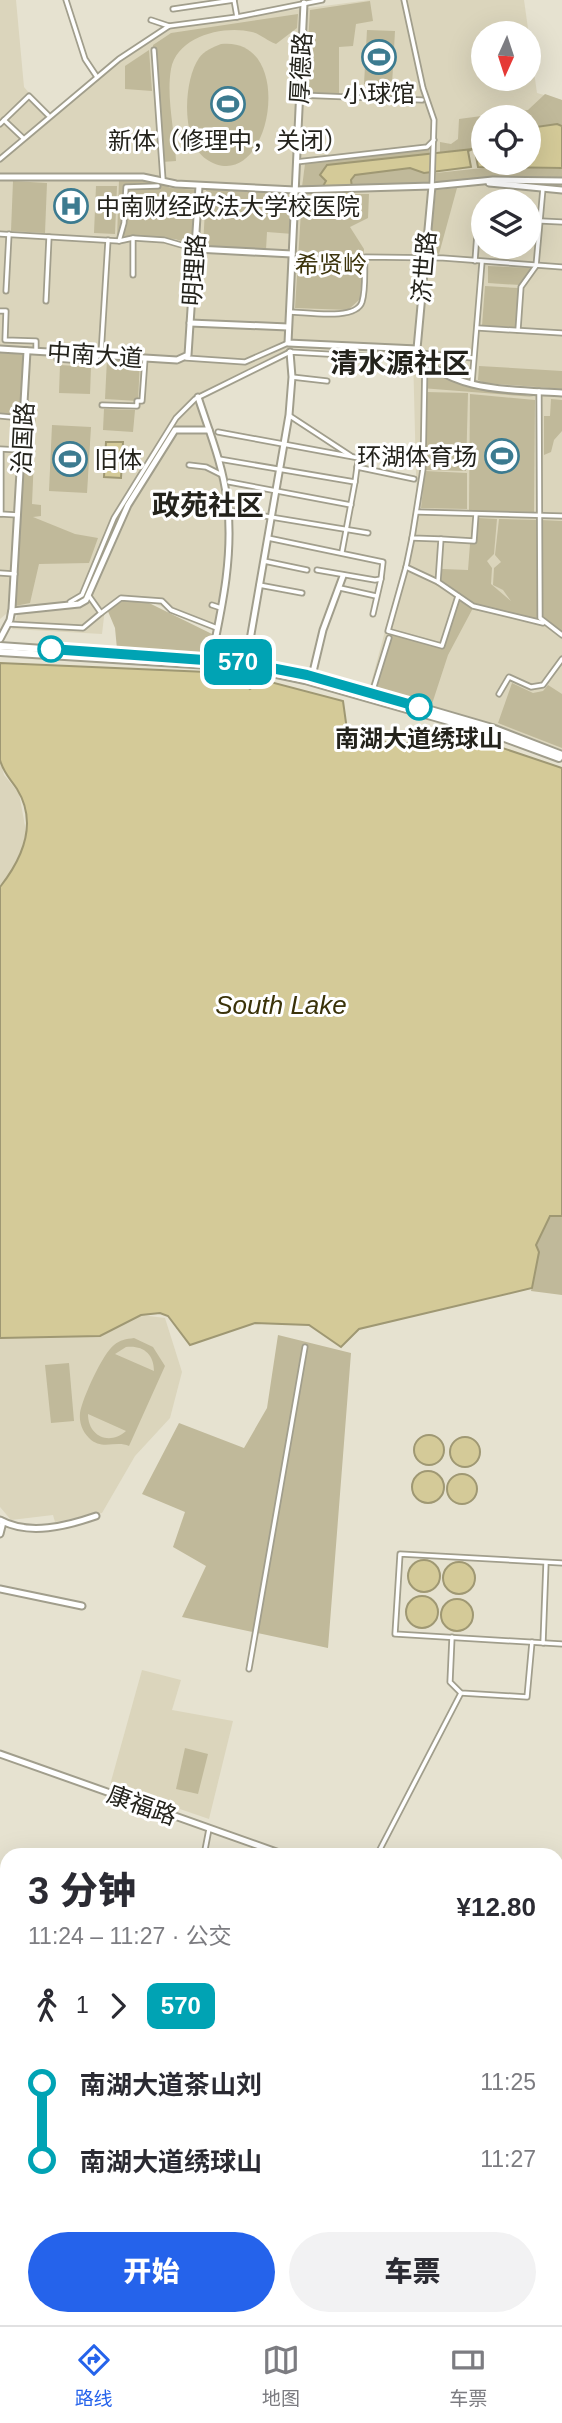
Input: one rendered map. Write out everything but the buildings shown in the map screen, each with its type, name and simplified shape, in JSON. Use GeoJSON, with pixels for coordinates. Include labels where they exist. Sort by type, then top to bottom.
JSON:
{"type":"FeatureCollection","features":[{"type":"Feature","properties":{"kind":"main road"},"geometry":{"type":"LineString","coordinates":[[0,646],[246,663],[312,676],[492,728],[562,757]]}},
{"type":"Feature","properties":{"kind":"main road"},"geometry":{"type":"LineString","coordinates":[[0,652],[242,667],[305,680],[491,733],[562,757]]}},
{"type":"Feature","properties":{"kind":"street"},"geometry":{"type":"LineString","coordinates":[[66,0],[85,60],[97,77]]}},
{"type":"Feature","properties":{"kind":"street"},"geometry":{"type":"LineString","coordinates":[[173,9],[234,0],[237,17]]}},
{"type":"Feature","properties":{"kind":"street"},"geometry":{"type":"LineString","coordinates":[[151,20],[169,26],[237,17],[322,0]]}},
{"type":"Feature","properties":{"kind":"street"},"geometry":{"type":"LineString","coordinates":[[404,0],[435,139],[433,183]]}},
{"type":"Feature","properties":{"kind":"street","name":"厚德路"},"geometry":{"type":"LineString","coordinates":[[288,343],[304,2]]}},
{"type":"Feature","properties":{"kind":"street"},"geometry":{"type":"LineString","coordinates":[[0,159],[97,77],[169,26]]}},
{"type":"Feature","properties":{"kind":"street"},"geometry":{"type":"LineString","coordinates":[[154,50],[160,183]]}},
{"type":"Feature","properties":{"kind":"street"},"geometry":{"type":"LineString","coordinates":[[300,94],[422,100]]}},
{"type":"Feature","properties":{"kind":"street"},"geometry":{"type":"LineString","coordinates":[[23,138],[2,122],[29,96],[48,116]]}},
{"type":"Feature","properties":{"kind":"street"},"geometry":{"type":"LineString","coordinates":[[296,162],[426,147],[435,139]]}},
{"type":"Feature","properties":{"kind":"street"},"geometry":{"type":"LineString","coordinates":[[0,177],[143,177],[160,183]]}},
{"type":"Feature","properties":{"kind":"street"},"geometry":{"type":"LineString","coordinates":[[119,241],[124,223],[126,187],[160,183],[314,190],[433,183],[562,181]]}},
{"type":"Feature","properties":{"kind":"street"},"geometry":{"type":"LineString","coordinates":[[486,182],[562,190]]}},
{"type":"Feature","properties":{"kind":"street","name":"济世路"},"geometry":{"type":"LineString","coordinates":[[417,354],[433,183]]}},
{"type":"Feature","properties":{"kind":"street","name":"明理路"},"geometry":{"type":"LineString","coordinates":[[186,356],[197,249],[200,186]]}},
{"type":"Feature","properties":{"kind":"street"},"geometry":{"type":"LineString","coordinates":[[543,188],[541,220],[562,222]]}},
{"type":"Feature","properties":{"kind":"street"},"geometry":{"type":"LineString","coordinates":[[0,234],[119,241],[133,238],[169,240],[197,249],[292,254]]}},
{"type":"Feature","properties":{"kind":"street"},"geometry":{"type":"LineString","coordinates":[[6,291],[9,234]]}},
{"type":"Feature","properties":{"kind":"street"},"geometry":{"type":"LineString","coordinates":[[46,301],[49,237]]}},
{"type":"Feature","properties":{"kind":"street"},"geometry":{"type":"LineString","coordinates":[[133,238],[133,275]]}},
{"type":"Feature","properties":{"kind":"street"},"geometry":{"type":"LineString","coordinates":[[57,359],[96,362],[99,355],[108,240]]}},
{"type":"Feature","properties":{"kind":"street"},"geometry":{"type":"LineString","coordinates":[[289,312],[351,313],[362,303],[365,257],[562,267]]}},
{"type":"Feature","properties":{"kind":"street"},"geometry":{"type":"LineString","coordinates":[[518,330],[521,288],[536,266],[537,259]]}},
{"type":"Feature","properties":{"kind":"street"},"geometry":{"type":"LineString","coordinates":[[472,383],[482,262]]}},
{"type":"Feature","properties":{"kind":"street"},"geometry":{"type":"LineString","coordinates":[[0,311],[6,311],[5,340],[36,341],[36,351]]}},
{"type":"Feature","properties":{"kind":"street"},"geometry":{"type":"LineString","coordinates":[[190,323],[288,327]]}},
{"type":"Feature","properties":{"kind":"street"},"geometry":{"type":"LineString","coordinates":[[478,328],[562,333]]}},
{"type":"Feature","properties":{"kind":"street"},"geometry":{"type":"LineString","coordinates":[[186,356],[245,362],[288,343],[473,358]]}},
{"type":"Feature","properties":{"kind":"street","name":"中南大道"},"geometry":{"type":"LineString","coordinates":[[0,349],[145,359],[177,360],[186,356]]}},
{"type":"Feature","properties":{"kind":"street","name":"治国路"},"geometry":{"type":"LineString","coordinates":[[0,639],[12,610],[27,351]]}},
{"type":"Feature","properties":{"kind":"street"},"geometry":{"type":"LineString","coordinates":[[246,663],[289,415],[292,377],[290,352]]}},
{"type":"Feature","properties":{"kind":"street"},"geometry":{"type":"LineString","coordinates":[[12,610],[75,602],[82,595],[114,518],[176,418],[198,397],[290,352],[417,354],[444,373],[472,383],[562,393]]}},
{"type":"Feature","properties":{"kind":"street"},"geometry":{"type":"LineString","coordinates":[[102,405],[136,406],[137,401],[142,401],[145,359]]}},
{"type":"Feature","properties":{"kind":"street"},"geometry":{"type":"LineString","coordinates":[[425,359],[423,470],[406,566],[388,631],[442,646],[458,596]]}},
{"type":"Feature","properties":{"kind":"street"},"geometry":{"type":"LineString","coordinates":[[292,377],[327,381]]}},
{"type":"Feature","properties":{"kind":"street"},"geometry":{"type":"LineString","coordinates":[[539,391],[538,516],[540,618],[543,623]]}},
{"type":"Feature","properties":{"kind":"street"},"geometry":{"type":"LineString","coordinates":[[198,397],[218,459],[228,510],[229,553],[211,660]]}},
{"type":"Feature","properties":{"kind":"street"},"geometry":{"type":"LineString","coordinates":[[289,415],[352,457]]}},
{"type":"Feature","properties":{"kind":"street"},"geometry":{"type":"LineString","coordinates":[[0,416],[24,418]]}},
{"type":"Feature","properties":{"kind":"street"},"geometry":{"type":"LineString","coordinates":[[12,610],[79,604],[89,596],[128,505],[175,430],[209,430]]}},
{"type":"Feature","properties":{"kind":"street"},"geometry":{"type":"LineString","coordinates":[[218,432],[359,458],[342,552]]}},
{"type":"Feature","properties":{"kind":"street"},"geometry":{"type":"LineString","coordinates":[[19,515],[0,514],[0,450],[22,450]]}},
{"type":"Feature","properties":{"kind":"street"},"geometry":{"type":"LineString","coordinates":[[218,459],[355,482]]}},
{"type":"Feature","properties":{"kind":"street"},"geometry":{"type":"LineString","coordinates":[[189,465],[206,467],[222,475]]}},
{"type":"Feature","properties":{"kind":"street"},"geometry":{"type":"LineString","coordinates":[[358,467],[414,479]]}},
{"type":"Feature","properties":{"kind":"street"},"geometry":{"type":"LineString","coordinates":[[229,482],[351,505]]}},
{"type":"Feature","properties":{"kind":"street"},"geometry":{"type":"LineString","coordinates":[[228,510],[272,515],[368,533]]}},
{"type":"Feature","properties":{"kind":"street"},"geometry":{"type":"LineString","coordinates":[[417,512],[562,516]]}},
{"type":"Feature","properties":{"kind":"street"},"geometry":{"type":"LineString","coordinates":[[412,538],[474,541],[476,514]]}},
{"type":"Feature","properties":{"kind":"street"},"geometry":{"type":"LineString","coordinates":[[268,538],[383,562],[373,614]]}},
{"type":"Feature","properties":{"kind":"street"},"geometry":{"type":"LineString","coordinates":[[438,582],[442,539]]}},
{"type":"Feature","properties":{"kind":"street"},"geometry":{"type":"LineString","coordinates":[[264,561],[307,570]]}},
{"type":"Feature","properties":{"kind":"street"},"geometry":{"type":"LineString","coordinates":[[406,566],[438,582],[473,606],[543,623],[562,635]]}},
{"type":"Feature","properties":{"kind":"street"},"geometry":{"type":"LineString","coordinates":[[317,570],[343,576],[381,579]]}},
{"type":"Feature","properties":{"kind":"street"},"geometry":{"type":"LineString","coordinates":[[0,573],[15,574]]}},
{"type":"Feature","properties":{"kind":"street"},"geometry":{"type":"LineString","coordinates":[[312,676],[328,617],[343,576]]}},
{"type":"Feature","properties":{"kind":"street"},"geometry":{"type":"LineString","coordinates":[[259,585],[302,593]]}},
{"type":"Feature","properties":{"kind":"street"},"geometry":{"type":"LineString","coordinates":[[340,588],[376,596]]}},
{"type":"Feature","properties":{"kind":"street"},"geometry":{"type":"LineString","coordinates":[[89,596],[101,613]]}},
{"type":"Feature","properties":{"kind":"street"},"geometry":{"type":"LineString","coordinates":[[8,624],[83,628],[121,598],[162,601],[171,610],[217,628]]}},
{"type":"Feature","properties":{"kind":"street"},"geometry":{"type":"LineString","coordinates":[[212,605],[221,608]]}},
{"type":"Feature","properties":{"kind":"street"},"geometry":{"type":"LineString","coordinates":[[372,693],[389,638]]}},
{"type":"Feature","properties":{"kind":"street"},"geometry":{"type":"LineString","coordinates":[[499,694],[509,677],[531,687],[543,685],[562,659]]}},
{"type":"Feature","properties":{"kind":"street"},"geometry":{"type":"LineString","coordinates":[[249,1669],[305,1347]]}},
{"type":"Feature","properties":{"kind":"street"},"geometry":{"type":"LineString","coordinates":[[0,1534],[1,1521],[19,1527],[51,1528],[96,1516]]}},
{"type":"Feature","properties":{"kind":"street"},"geometry":{"type":"LineString","coordinates":[[562,1563],[400,1554],[395,1634],[562,1644]]}},
{"type":"Feature","properties":{"kind":"street"},"geometry":{"type":"LineString","coordinates":[[542,1643],[546,1563]]}},
{"type":"Feature","properties":{"kind":"street"},"geometry":{"type":"LineString","coordinates":[[0,1589],[82,1606]]}},
{"type":"Feature","properties":{"kind":"street"},"geometry":{"type":"LineString","coordinates":[[452,1637],[450,1682],[461,1693],[527,1697],[532,1642]]}},
{"type":"Feature","properties":{"kind":"street"},"geometry":{"type":"LineString","coordinates":[[381,1848],[461,1693]]}},
{"type":"Feature","properties":{"kind":"street","name":"康福路"},"geometry":{"type":"LineString","coordinates":[[0,1754],[265,1848]]}},
{"type":"Feature","properties":{"kind":"street"},"geometry":{"type":"LineString","coordinates":[[205,1848],[209,1829]]}},
{"type":"Feature","properties":{"kind":"shaded area"},"geometry":{"type":"Polygon","coordinates":[[[0,0],[16,0],[24,87],[48,115],[169,26],[370,0],[524,0],[527,21],[471,21],[471,91],[537,91],[562,100],[562,751],[489,723],[370,687],[417,512],[413,354],[290,348],[195,399],[176,418],[114,518],[75,602],[12,609],[0,619],[0,0]]]}},
{"type":"Feature","properties":{"kind":"shaded area"},"geometry":{"type":"Polygon","coordinates":[[[196,401],[200,402],[199,410],[206,419],[218,459],[229,531],[217,628],[148,601],[127,599],[105,608],[102,634],[12,629],[18,613],[81,601],[85,597],[117,519],[178,420],[196,401]]]}},
{"type":"Feature","properties":{"kind":"shaded area"},"geometry":{"type":"Polygon","coordinates":[[[0,760],[4,775],[19,793],[27,837],[14,870],[0,887],[0,760]]]}},
{"type":"Feature","properties":{"kind":"shaded area"},"geometry":{"type":"Polygon","coordinates":[[[141,1315],[165,1318],[182,1372],[170,1418],[135,1456],[102,1513],[55,1522],[53,1515],[11,1520],[0,1507],[0,1338],[100,1336],[141,1315]]]}},
{"type":"Feature","properties":{"kind":"shaded area"},"geometry":{"type":"Polygon","coordinates":[[[142,1670],[181,1680],[172,1710],[233,1721],[209,1819],[110,1785],[142,1670]]]}},
{"type":"Feature","properties":{"kind":"green space"},"geometry":{"type":"Polygon","coordinates":[[[370,1],[373,21],[356,24],[353,46],[339,47],[339,94],[305,94],[310,10],[370,1]]]}},
{"type":"Feature","properties":{"kind":"green space"},"geometry":{"type":"Polygon","coordinates":[[[298,14],[297,28],[276,44],[252,32],[228,30],[203,36],[182,48],[175,58],[170,80],[176,161],[162,162],[153,45],[171,33],[298,14]]]}},
{"type":"Feature","properties":{"kind":"green space","name":"小球馆"},"geometry":{"type":"Polygon","coordinates":[[[367,30],[395,31],[392,85],[364,84],[367,30]]]}},
{"type":"Feature","properties":{"kind":"green space","name":"新体（修理中，关闭）"},"geometry":{"type":"Polygon","coordinates":[[[221,44],[246,48],[261,64],[268,88],[267,114],[260,139],[246,158],[228,166],[206,159],[198,151],[192,139],[187,111],[190,81],[199,58],[221,44]]]}},
{"type":"Feature","properties":{"kind":"green space"},"geometry":{"type":"Polygon","coordinates":[[[149,50],[152,91],[125,89],[125,66],[149,50]]]}},
{"type":"Feature","properties":{"kind":"green space"},"geometry":{"type":"Polygon","coordinates":[[[545,94],[562,100],[562,126],[541,127],[541,105],[533,105],[545,94]]]}},
{"type":"Feature","properties":{"kind":"green space"},"geometry":{"type":"Polygon","coordinates":[[[471,117],[471,149],[440,152],[440,142],[451,144],[458,139],[459,119],[471,117]]]}},
{"type":"Feature","properties":{"kind":"green space"},"geometry":{"type":"Polygon","coordinates":[[[429,148],[430,183],[302,187],[305,164],[429,148]]]}},
{"type":"Feature","properties":{"kind":"green space"},"geometry":{"type":"Polygon","coordinates":[[[541,168],[562,169],[562,180],[436,182],[436,173],[471,169],[471,175],[541,175],[541,168]]]}},
{"type":"Feature","properties":{"kind":"green space"},"geometry":{"type":"Polygon","coordinates":[[[119,180],[157,181],[170,188],[197,190],[194,245],[175,239],[124,236],[117,238],[119,180]]]}},
{"type":"Feature","properties":{"kind":"green space"},"geometry":{"type":"Polygon","coordinates":[[[13,181],[47,183],[45,233],[11,231],[13,181]]]}},
{"type":"Feature","properties":{"kind":"green space"},"geometry":{"type":"Polygon","coordinates":[[[96,186],[117,186],[115,234],[94,233],[96,186]]]}},
{"type":"Feature","properties":{"kind":"green space"},"geometry":{"type":"Polygon","coordinates":[[[225,187],[294,191],[293,234],[267,232],[266,250],[203,247],[206,190],[225,187]]]}},
{"type":"Feature","properties":{"kind":"green space"},"geometry":{"type":"Polygon","coordinates":[[[457,188],[439,254],[429,252],[436,190],[457,188]]]}},
{"type":"Feature","properties":{"kind":"green space","name":"希贤岭"},"geometry":{"type":"Polygon","coordinates":[[[318,194],[307,198],[307,207],[313,206],[337,213],[357,211],[358,199],[353,194],[369,194],[368,218],[350,227],[364,249],[360,299],[348,310],[295,308],[302,195],[318,194]]]}},
{"type":"Feature","properties":{"kind":"green space"},"geometry":{"type":"Polygon","coordinates":[[[488,266],[532,268],[520,285],[488,283],[488,266]]]}},
{"type":"Feature","properties":{"kind":"green space"},"geometry":{"type":"Polygon","coordinates":[[[485,286],[518,288],[516,327],[482,326],[485,286]]]}},
{"type":"Feature","properties":{"kind":"green space"},"geometry":{"type":"Polygon","coordinates":[[[0,353],[29,355],[26,409],[36,410],[32,504],[41,505],[41,516],[33,517],[75,534],[98,538],[89,563],[39,564],[30,603],[15,606],[26,416],[0,414],[0,353]]]}},
{"type":"Feature","properties":{"kind":"green space"},"geometry":{"type":"Polygon","coordinates":[[[107,359],[140,361],[138,401],[105,399],[107,359]]]}},
{"type":"Feature","properties":{"kind":"green space"},"geometry":{"type":"Polygon","coordinates":[[[422,361],[444,376],[534,397],[421,388],[422,361]]]}},
{"type":"Feature","properties":{"kind":"green space"},"geometry":{"type":"Polygon","coordinates":[[[60,365],[91,367],[90,394],[59,393],[60,365]]]}},
{"type":"Feature","properties":{"kind":"green space"},"geometry":{"type":"Polygon","coordinates":[[[479,366],[562,371],[562,389],[485,383],[478,380],[479,366]]]}},
{"type":"Feature","properties":{"kind":"green space"},"geometry":{"type":"Polygon","coordinates":[[[426,392],[468,393],[466,471],[424,470],[426,392]]]}},
{"type":"Feature","properties":{"kind":"green space","name":"环湖体育场"},"geometry":{"type":"Polygon","coordinates":[[[470,394],[535,400],[534,512],[469,511],[470,394]]]}},
{"type":"Feature","properties":{"kind":"green space"},"geometry":{"type":"Polygon","coordinates":[[[551,399],[562,400],[562,431],[554,440],[551,452],[544,455],[544,416],[550,416],[551,399]]]}},
{"type":"Feature","properties":{"kind":"green space"},"geometry":{"type":"Polygon","coordinates":[[[104,409],[135,410],[133,432],[103,430],[104,409]]]}},
{"type":"Feature","properties":{"kind":"green space","name":"旧体"},"geometry":{"type":"Polygon","coordinates":[[[52,425],[91,427],[87,493],[49,491],[52,425]]]}},
{"type":"Feature","properties":{"kind":"green space"},"geometry":{"type":"Polygon","coordinates":[[[425,471],[467,473],[467,509],[421,508],[425,471]]]}},
{"type":"Feature","properties":{"kind":"green space"},"geometry":{"type":"Polygon","coordinates":[[[478,518],[497,519],[494,554],[487,561],[492,568],[491,584],[511,601],[503,590],[493,585],[494,568],[501,562],[495,555],[499,519],[537,520],[538,619],[474,605],[441,582],[442,569],[468,570],[470,544],[476,544],[478,518]]]}},
{"type":"Feature","properties":{"kind":"green space"},"geometry":{"type":"Polygon","coordinates":[[[541,520],[562,521],[562,632],[542,617],[541,520]]]}},
{"type":"Feature","properties":{"kind":"green space"},"geometry":{"type":"Polygon","coordinates":[[[460,599],[473,608],[448,655],[432,704],[374,690],[389,634],[444,648],[460,599]]]}},
{"type":"Feature","properties":{"kind":"green space"},"geometry":{"type":"Polygon","coordinates":[[[123,601],[149,603],[212,634],[208,656],[117,649],[115,628],[107,609],[123,601]]]}},
{"type":"Feature","properties":{"kind":"green space"},"geometry":{"type":"Polygon","coordinates":[[[512,683],[533,693],[543,691],[548,685],[562,694],[562,748],[498,723],[512,683]]]}},
{"type":"Feature","properties":{"kind":"green space"},"geometry":{"type":"Polygon","coordinates":[[[555,1214],[562,1216],[562,1295],[531,1291],[539,1252],[536,1245],[548,1219],[555,1214]]]}},
{"type":"Feature","properties":{"kind":"green space"},"geometry":{"type":"Polygon","coordinates":[[[278,1335],[351,1353],[328,1648],[182,1617],[206,1566],[173,1547],[185,1512],[142,1494],[179,1423],[244,1448],[267,1408],[278,1335]]]}},
{"type":"Feature","properties":{"kind":"green space"},"geometry":{"type":"Polygon","coordinates":[[[134,1338],[153,1347],[165,1366],[129,1446],[99,1444],[89,1438],[83,1429],[80,1416],[82,1406],[109,1350],[123,1340],[134,1338]],[[126,1347],[115,1354],[154,1371],[150,1355],[142,1349],[126,1347]],[[88,1414],[92,1428],[101,1436],[113,1438],[126,1431],[88,1414]]]}},
{"type":"Feature","properties":{"kind":"green space"},"geometry":{"type":"Polygon","coordinates":[[[69,1363],[74,1421],[51,1423],[45,1365],[69,1363]]]}},
{"type":"Feature","properties":{"kind":"green space"},"geometry":{"type":"Polygon","coordinates":[[[185,1748],[208,1754],[198,1794],[176,1789],[185,1748]]]}},
{"type":"Feature","properties":{"kind":"water"},"geometry":{"type":"Polygon","coordinates":[[[541,126],[562,126],[562,168],[541,168],[541,126]]]}},
{"type":"Feature","properties":{"kind":"water"},"geometry":{"type":"Polygon","coordinates":[[[471,149],[468,151],[471,167],[424,173],[410,168],[355,175],[351,180],[353,195],[358,200],[356,213],[318,206],[307,207],[307,198],[318,195],[326,181],[320,175],[327,165],[471,149]]]}},
{"type":"Feature","properties":{"kind":"water"},"geometry":{"type":"Polygon","coordinates":[[[106,442],[123,442],[121,478],[104,477],[106,442]]]}},
{"type":"Feature","properties":{"kind":"water","name":"South Lake"},"geometry":{"type":"Polygon","coordinates":[[[0,663],[230,673],[250,689],[263,680],[343,701],[347,730],[399,746],[449,730],[562,768],[562,1216],[550,1216],[536,1245],[539,1252],[532,1288],[359,1329],[341,1347],[309,1325],[255,1323],[190,1345],[168,1316],[160,1313],[141,1315],[100,1336],[0,1338],[0,887],[21,853],[27,828],[23,802],[0,760],[0,663]]]}},
{"type":"Feature","properties":{"kind":"water"},"geometry":{"type":"Polygon","coordinates":[[[429,1435],[440,1439],[444,1450],[440,1461],[429,1465],[418,1461],[414,1450],[418,1439],[429,1435]]]}},
{"type":"Feature","properties":{"kind":"water"},"geometry":{"type":"Polygon","coordinates":[[[465,1437],[476,1441],[480,1452],[476,1463],[465,1467],[454,1463],[450,1452],[454,1441],[465,1437]]]}},
{"type":"Feature","properties":{"kind":"water"},"geometry":{"type":"Polygon","coordinates":[[[428,1471],[439,1476],[444,1487],[439,1498],[428,1503],[417,1498],[412,1487],[417,1476],[428,1471]]]}},
{"type":"Feature","properties":{"kind":"water"},"geometry":{"type":"Polygon","coordinates":[[[462,1474],[473,1478],[477,1489],[473,1500],[462,1504],[451,1500],[447,1489],[451,1478],[462,1474]]]}},
{"type":"Feature","properties":{"kind":"water"},"geometry":{"type":"Polygon","coordinates":[[[424,1560],[435,1565],[440,1576],[435,1587],[424,1592],[413,1587],[408,1576],[413,1565],[424,1560]]]}},
{"type":"Feature","properties":{"kind":"water"},"geometry":{"type":"Polygon","coordinates":[[[459,1562],[470,1567],[475,1578],[470,1589],[459,1594],[448,1589],[443,1578],[448,1567],[459,1562]]]}},
{"type":"Feature","properties":{"kind":"water"},"geometry":{"type":"Polygon","coordinates":[[[422,1596],[433,1601],[438,1612],[433,1623],[422,1628],[411,1623],[406,1612],[411,1601],[422,1596]]]}},
{"type":"Feature","properties":{"kind":"water"},"geometry":{"type":"Polygon","coordinates":[[[457,1599],[468,1604],[473,1615],[468,1626],[457,1631],[446,1626],[441,1615],[446,1604],[457,1599]]]}},
{"type":"Feature","properties":{"kind":"bus line","name":"570"},"geometry":{"type":"LineString","coordinates":[[51,649],[246,663],[307,675],[419,707]]}},
{"type":"Feature","properties":{"kind":"place","name":"小球馆"},"geometry":{"type":"Point","coordinates":[379,57]}},
{"type":"Feature","properties":{"kind":"place","name":"新体（修理中，关闭）"},"geometry":{"type":"Point","coordinates":[228,104]}},
{"type":"Feature","properties":{"kind":"place","name":"中南财经政法大学校医院"},"geometry":{"type":"Point","coordinates":[71,206]}},
{"type":"Feature","properties":{"kind":"place","name":"环湖体育场"},"geometry":{"type":"Point","coordinates":[502,456]}},
{"type":"Feature","properties":{"kind":"place","name":"旧体"},"geometry":{"type":"Point","coordinates":[70,459]}},
{"type":"Feature","properties":{"kind":"place","name":"南湖大道绣球山"},"geometry":{"type":"Point","coordinates":[419,707]}},
{"type":"Feature","properties":{"kind":"district","name":"清水源社区"},"geometry":{"type":"Point","coordinates":[400,363]}},
{"type":"Feature","properties":{"kind":"district","name":"政苑社区"},"geometry":{"type":"Point","coordinates":[208,505]}}]}
